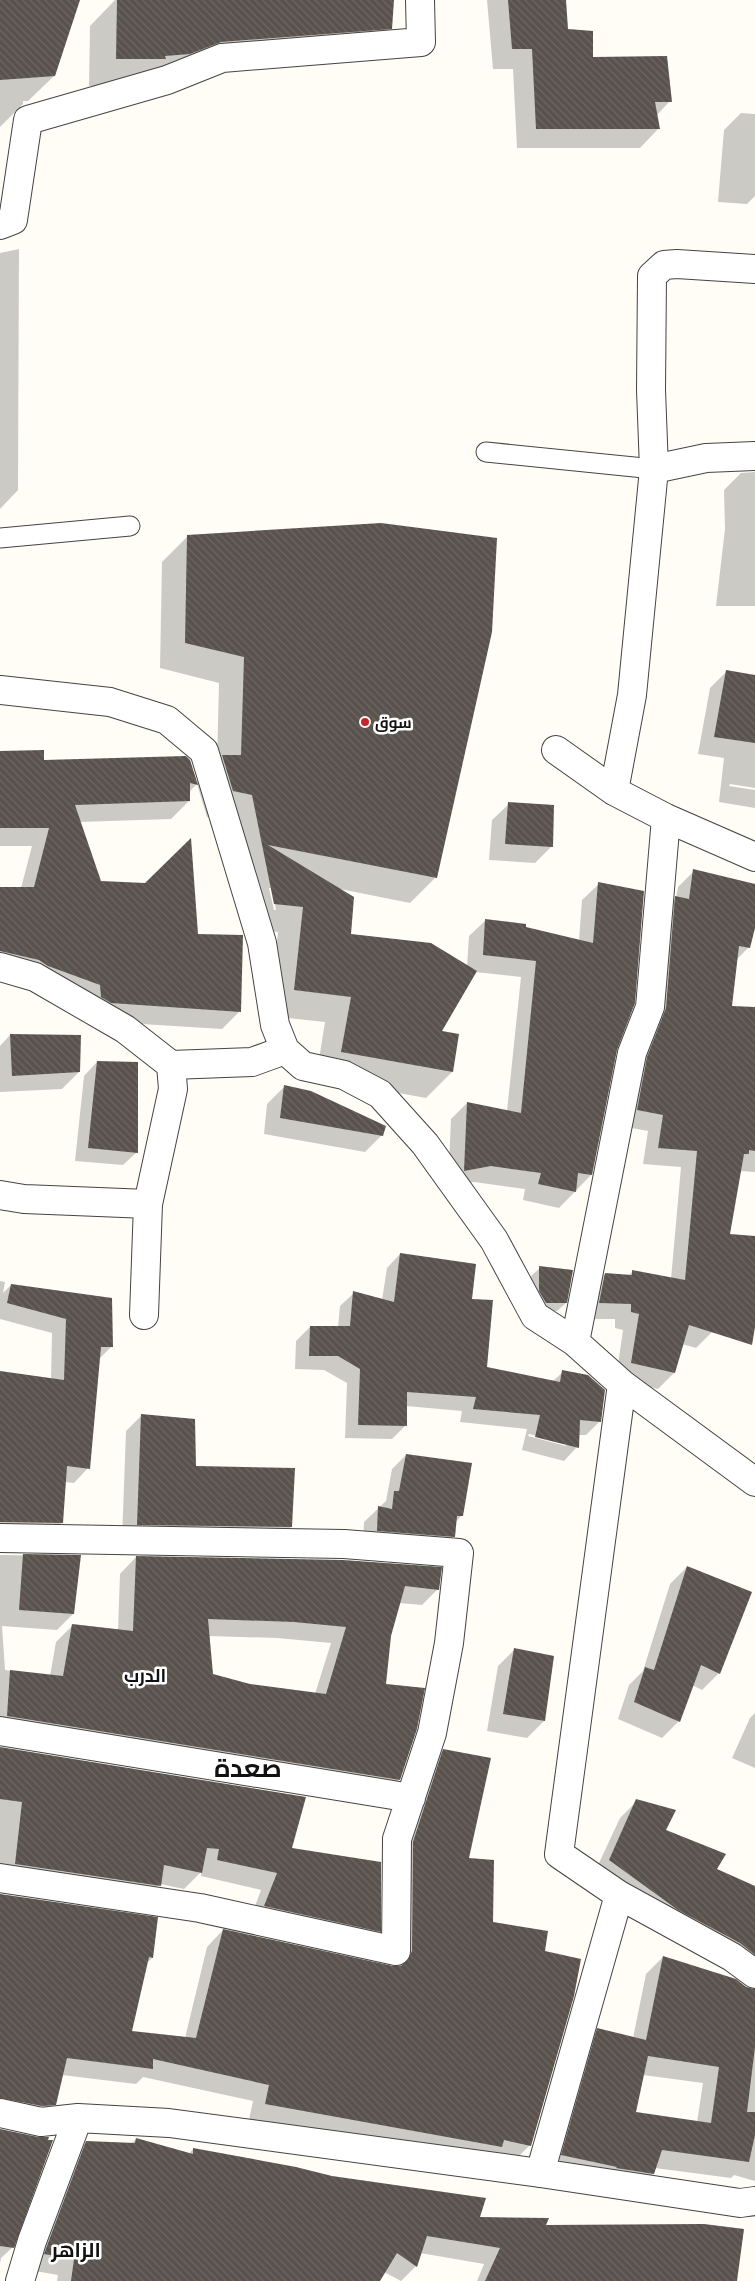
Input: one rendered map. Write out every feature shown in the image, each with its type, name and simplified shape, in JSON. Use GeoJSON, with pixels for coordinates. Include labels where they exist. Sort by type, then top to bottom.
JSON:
{"type":"FeatureCollection","features":[{"type":"Feature","properties":{"kind":"street"},"geometry":{"type":"LineString","coordinates":[[0,226],[13,220],[28,120],[167,80],[222,58],[421,42],[420,0]]}},
{"type":"Feature","properties":{"kind":"street"},"geometry":{"type":"LineString","coordinates":[[614,791],[632,695],[654,469],[651,390],[652,276],[664,265],[677,264],[755,269]]}},
{"type":"Feature","properties":{"kind":"street"},"geometry":{"type":"LineString","coordinates":[[654,469],[706,458],[755,456]]}},
{"type":"Feature","properties":{"kind":"street"},"geometry":{"type":"LineString","coordinates":[[0,690],[110,702],[167,720],[204,751],[262,943],[275,1025],[285,1050],[303,1066],[344,1075],[380,1094],[425,1144],[494,1240],[535,1316],[575,1342],[622,1384],[755,1482]]}},
{"type":"Feature","properties":{"kind":"street"},"geometry":{"type":"LineString","coordinates":[[556,750],[614,791],[666,818],[755,857]]}},
{"type":"Feature","properties":{"kind":"street"},"geometry":{"type":"LineString","coordinates":[[575,1342],[632,1053],[650,1007],[666,818]]}},
{"type":"Feature","properties":{"kind":"street"},"geometry":{"type":"LineString","coordinates":[[0,967],[35,977],[125,1030],[171,1065],[252,1062],[285,1050]]}},
{"type":"Feature","properties":{"kind":"street"},"geometry":{"type":"LineString","coordinates":[[144,1315],[148,1204],[173,1089],[171,1065]]}},
{"type":"Feature","properties":{"kind":"street"},"geometry":{"type":"LineString","coordinates":[[0,1196],[24,1199],[148,1204]]}},
{"type":"Feature","properties":{"kind":"street"},"geometry":{"type":"LineString","coordinates":[[622,1384],[559,1854],[619,1895],[732,1957],[755,1974]]}},
{"type":"Feature","properties":{"kind":"street"},"geometry":{"type":"LineString","coordinates":[[0,1538],[344,1544],[459,1552],[449,1643],[432,1733],[397,1840],[396,1952],[200,1908],[0,1878]]}},
{"type":"Feature","properties":{"kind":"street"},"geometry":{"type":"LineString","coordinates":[[0,1731],[411,1798]]}},
{"type":"Feature","properties":{"kind":"street"},"geometry":{"type":"LineString","coordinates":[[540,2173],[619,1895]]}},
{"type":"Feature","properties":{"kind":"street"},"geometry":{"type":"LineString","coordinates":[[0,2113],[41,2122],[78,2118],[169,2123],[540,2173],[740,2203],[755,2201]]}},
{"type":"Feature","properties":{"kind":"street"},"geometry":{"type":"LineString","coordinates":[[20,2281],[32,2241],[78,2118]]}},
{"type":"Feature","properties":{"kind":"lane"},"geometry":{"type":"LineString","coordinates":[[486,452],[654,469]]}},
{"type":"Feature","properties":{"kind":"lane"},"geometry":{"type":"LineString","coordinates":[[0,538],[130,526]]}},
{"type":"Feature","properties":{"kind":"building"},"geometry":{"type":"Polygon","coordinates":[[[0,0],[80,0],[55,76],[0,80],[0,0]]]}},
{"type":"Feature","properties":{"kind":"building"},"geometry":{"type":"Polygon","coordinates":[[[117,0],[394,0],[392,29],[221,42],[190,54],[165,56],[166,59],[116,59],[117,0]]]}},
{"type":"Feature","properties":{"kind":"building"},"geometry":{"type":"Polygon","coordinates":[[[508,0],[566,0],[568,29],[593,31],[593,57],[667,56],[672,102],[655,102],[660,129],[536,129],[532,49],[512,49],[508,0]]]}},
{"type":"Feature","properties":{"kind":"building","name":"سوق"},"geometry":{"type":"Polygon","coordinates":[[[381,523],[497,538],[492,632],[437,878],[268,845],[354,897],[351,934],[431,943],[477,971],[442,1031],[459,1034],[453,1072],[341,1052],[351,997],[294,990],[303,907],[274,904],[252,795],[233,791],[222,755],[241,755],[244,657],[185,643],[187,535],[381,523]]]}},
{"type":"Feature","properties":{"kind":"building"},"geometry":{"type":"Polygon","coordinates":[[[726,670],[755,675],[755,743],[714,737],[726,670]]]}},
{"type":"Feature","properties":{"kind":"building"},"geometry":{"type":"Polygon","coordinates":[[[44,750],[44,760],[186,756],[190,760],[198,785],[190,783],[190,801],[75,805],[101,881],[145,883],[191,838],[198,934],[243,935],[241,1012],[111,1003],[101,997],[100,985],[48,966],[39,960],[0,951],[0,887],[34,887],[49,828],[0,828],[0,751],[44,750]]]}},
{"type":"Feature","properties":{"kind":"building"},"geometry":{"type":"Polygon","coordinates":[[[508,802],[554,805],[553,847],[505,844],[508,802]]]}},
{"type":"Feature","properties":{"kind":"building"},"geometry":{"type":"Polygon","coordinates":[[[693,869],[755,884],[755,928],[750,948],[739,946],[732,1006],[755,1007],[755,1151],[749,1150],[749,1154],[744,1154],[730,1234],[755,1236],[755,1327],[752,1345],[689,1325],[675,1373],[631,1363],[639,1314],[631,1312],[631,1304],[599,1303],[605,1273],[632,1275],[632,1270],[685,1280],[697,1151],[658,1148],[663,1115],[637,1110],[647,1057],[666,1008],[675,896],[689,899],[693,869]]]}},
{"type":"Feature","properties":{"kind":"building"},"geometry":{"type":"Polygon","coordinates":[[[598,882],[644,891],[635,1003],[617,1050],[592,1175],[578,1173],[576,1192],[538,1184],[541,1173],[491,1166],[464,1171],[467,1102],[521,1113],[536,961],[483,955],[485,919],[526,924],[526,927],[593,943],[598,882]]]}},
{"type":"Feature","properties":{"kind":"building"},"geometry":{"type":"Polygon","coordinates":[[[10,1034],[81,1035],[80,1072],[12,1076],[10,1034]]]}},
{"type":"Feature","properties":{"kind":"building"},"geometry":{"type":"Polygon","coordinates":[[[97,1061],[138,1062],[138,1153],[88,1148],[97,1061]]]}},
{"type":"Feature","properties":{"kind":"building"},"geometry":{"type":"Polygon","coordinates":[[[284,1085],[311,1091],[386,1126],[383,1136],[280,1118],[284,1085]]]}},
{"type":"Feature","properties":{"kind":"building"},"geometry":{"type":"Polygon","coordinates":[[[400,1253],[476,1264],[472,1299],[493,1300],[487,1367],[560,1382],[562,1370],[588,1375],[605,1390],[601,1422],[580,1420],[579,1448],[535,1437],[540,1415],[473,1409],[476,1397],[407,1392],[407,1426],[358,1425],[360,1369],[338,1356],[309,1356],[310,1326],[350,1326],[353,1291],[394,1302],[400,1253]]]}},
{"type":"Feature","properties":{"kind":"building"},"geometry":{"type":"Polygon","coordinates":[[[539,1266],[573,1270],[567,1303],[546,1303],[539,1291],[539,1266]]]}},
{"type":"Feature","properties":{"kind":"building"},"geometry":{"type":"Polygon","coordinates":[[[11,1284],[112,1298],[113,1347],[101,1347],[90,1469],[67,1466],[63,1523],[0,1522],[0,1371],[64,1380],[66,1319],[7,1303],[11,1284]]]}},
{"type":"Feature","properties":{"kind":"building"},"geometry":{"type":"Polygon","coordinates":[[[141,1414],[195,1419],[196,1466],[295,1468],[292,1527],[137,1525],[141,1414]]]}},
{"type":"Feature","properties":{"kind":"building"},"geometry":{"type":"Polygon","coordinates":[[[406,1454],[472,1463],[463,1516],[457,1516],[455,1537],[377,1531],[378,1506],[392,1509],[394,1491],[399,1491],[406,1454]]]}},
{"type":"Feature","properties":{"kind":"building"},"geometry":{"type":"Polygon","coordinates":[[[23,1554],[81,1555],[74,1614],[19,1610],[23,1554]]]}},
{"type":"Feature","properties":{"kind":"building"},"geometry":{"type":"Polygon","coordinates":[[[136,1556],[343,1560],[442,1567],[439,1590],[405,1586],[391,1636],[386,1684],[425,1688],[417,1729],[400,1780],[7,1716],[10,1670],[63,1676],[72,1624],[133,1631],[136,1556]],[[208,1619],[213,1674],[250,1684],[326,1694],[346,1627],[294,1622],[208,1619]]]}},
{"type":"Feature","properties":{"kind":"building"},"geometry":{"type":"Polygon","coordinates":[[[687,1566],[752,1592],[720,1674],[701,1665],[680,1722],[634,1702],[645,1667],[654,1670],[687,1566]]]}},
{"type":"Feature","properties":{"kind":"building"},"geometry":{"type":"Polygon","coordinates":[[[514,1648],[554,1656],[545,1721],[503,1714],[514,1648]]]}},
{"type":"Feature","properties":{"kind":"building"},"geometry":{"type":"Polygon","coordinates":[[[0,1747],[306,1797],[292,1848],[381,1862],[381,1932],[264,1906],[277,1873],[217,1860],[219,1849],[207,1848],[202,1873],[164,1865],[161,1886],[15,1864],[22,1802],[0,1799],[0,1747]]]}},
{"type":"Feature","properties":{"kind":"building"},"geometry":{"type":"Polygon","coordinates":[[[443,1749],[491,1758],[469,1858],[494,1860],[493,1922],[548,1931],[545,1951],[581,1959],[574,1996],[531,2146],[504,2140],[502,2147],[265,2104],[269,2085],[153,2059],[153,2069],[67,2058],[56,2105],[42,2106],[0,2098],[0,1894],[158,1917],[153,1958],[149,1957],[132,2031],[196,2038],[223,1929],[393,1966],[401,1966],[408,1960],[412,1951],[413,1842],[443,1749]]]}},
{"type":"Feature","properties":{"kind":"building"},"geometry":{"type":"Polygon","coordinates":[[[636,1799],[676,1810],[666,1830],[726,1854],[717,1869],[755,1886],[755,1955],[740,1943],[678,1910],[609,1860],[636,1799]]]}},
{"type":"Feature","properties":{"kind":"building"},"geometry":{"type":"Polygon","coordinates":[[[663,1956],[736,1979],[746,1987],[755,1989],[755,2047],[747,2112],[755,2112],[755,2135],[749,2162],[662,2150],[654,2174],[616,2168],[561,2155],[597,2028],[646,2040],[663,1956]],[[648,2056],[636,2112],[711,2123],[719,2067],[648,2056]]]}},
{"type":"Feature","properties":{"kind":"building"},"geometry":{"type":"Polygon","coordinates":[[[0,2129],[38,2137],[49,2137],[48,2140],[53,2140],[14,2248],[0,2246],[0,2129]]]}},
{"type":"Feature","properties":{"kind":"building"},"geometry":{"type":"Polygon","coordinates":[[[136,2138],[193,2154],[193,2148],[296,2167],[332,2176],[486,2198],[480,2217],[549,2218],[546,2225],[704,2224],[744,2229],[737,2281],[485,2281],[500,2248],[427,2236],[417,2267],[397,2253],[380,2281],[71,2281],[74,2259],[44,2254],[86,2141],[135,2143],[136,2138]]]}},
{"type":"Feature","properties":{"kind":"place","name":"سوق"},"geometry":{"type":"Point","coordinates":[365,722]}},
{"type":"Feature","properties":{"kind":"district","name":"الدرب"},"geometry":{"type":"Point","coordinates":[145,1675]}},
{"type":"Feature","properties":{"kind":"district","name":"صعدة"},"geometry":{"type":"Point","coordinates":[248,1766]}},
{"type":"Feature","properties":{"kind":"district","name":"الزاهر"},"geometry":{"type":"Point","coordinates":[76,2248]}}]}
